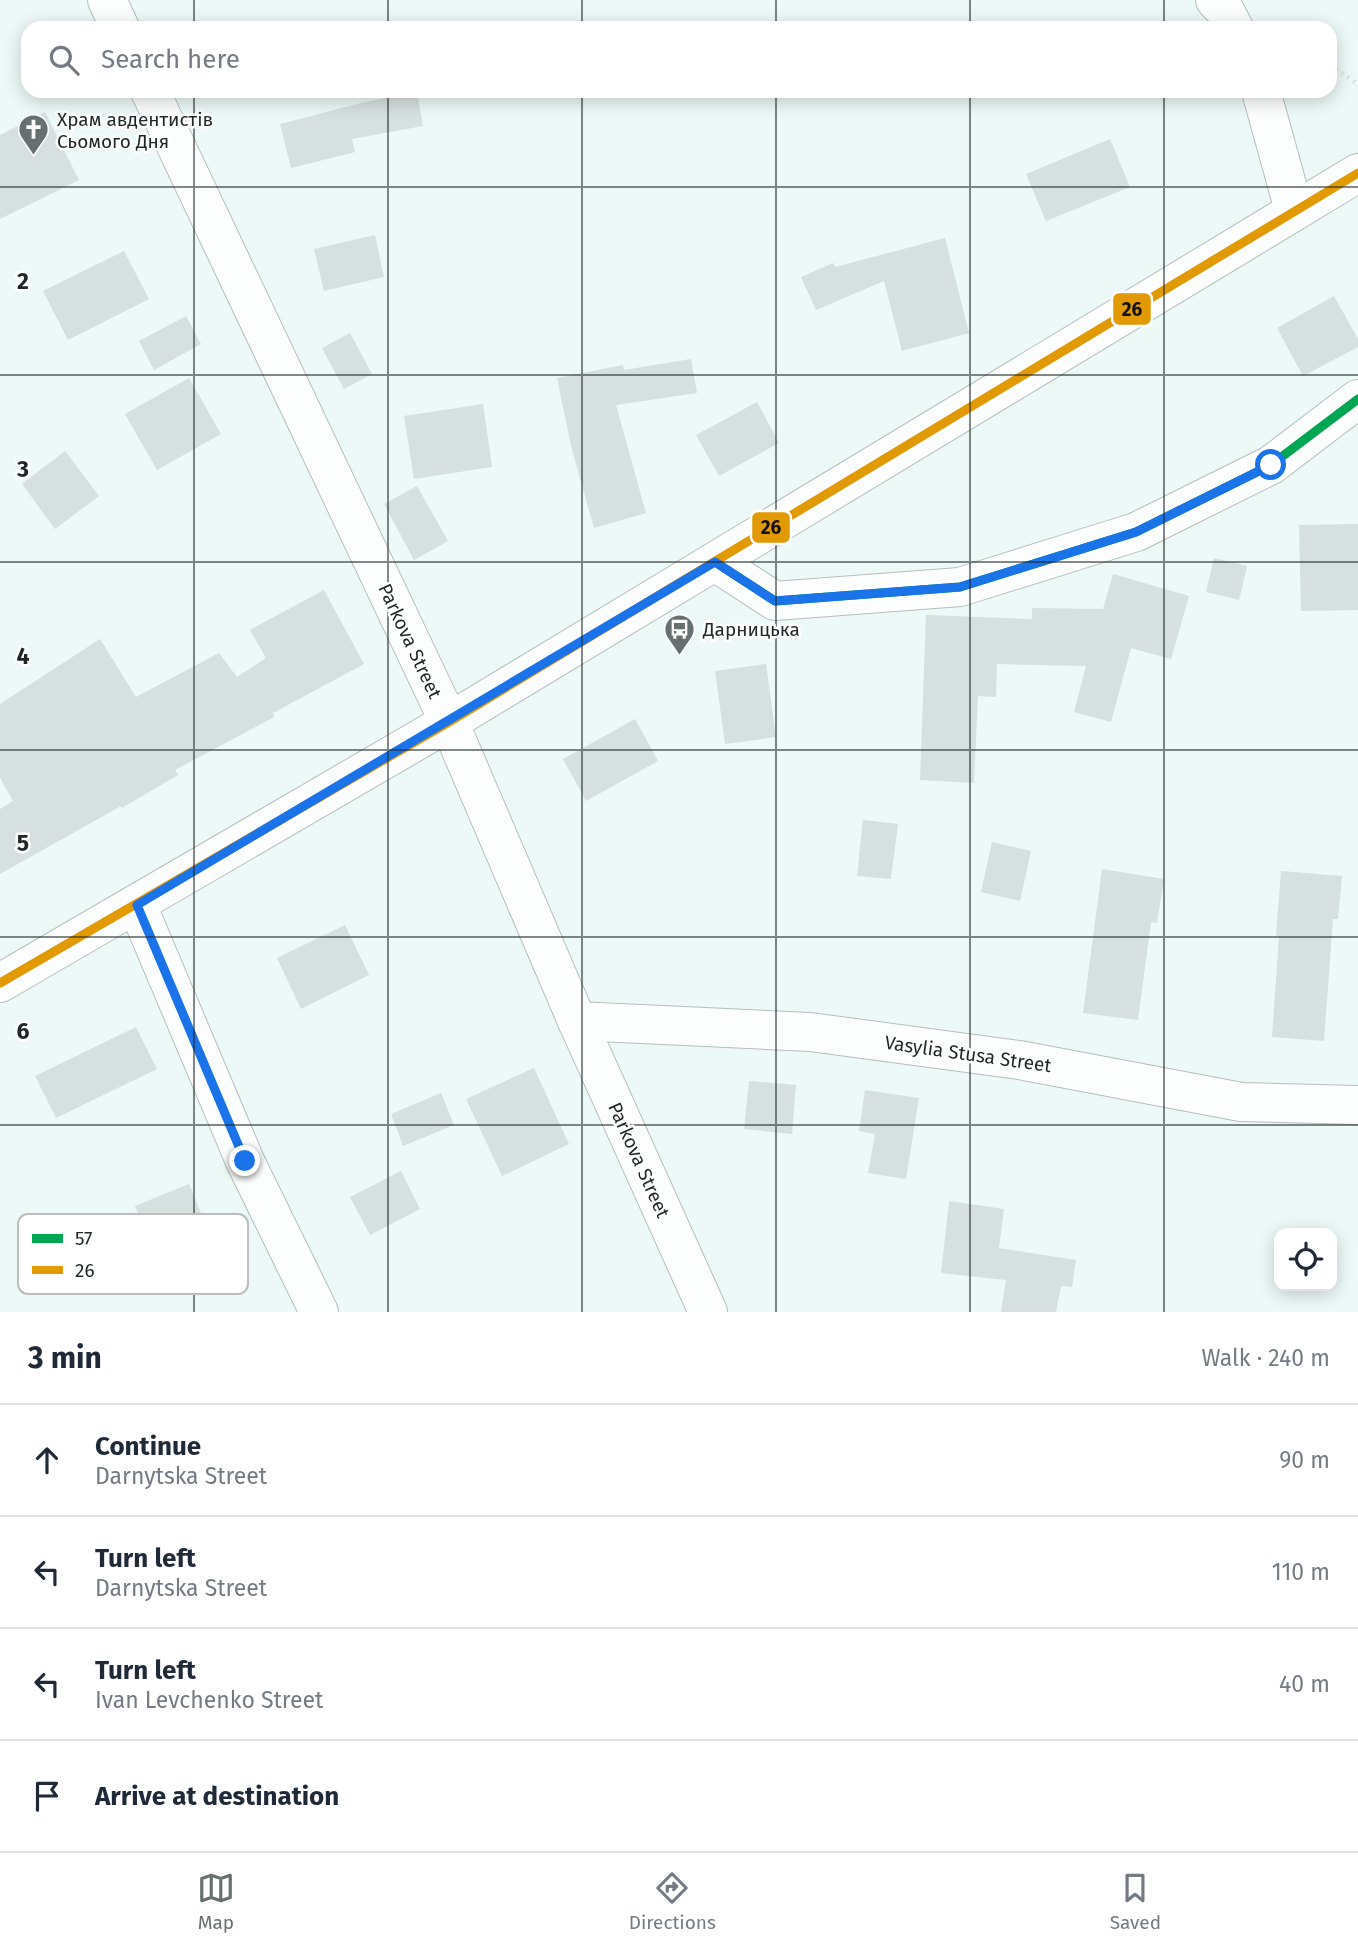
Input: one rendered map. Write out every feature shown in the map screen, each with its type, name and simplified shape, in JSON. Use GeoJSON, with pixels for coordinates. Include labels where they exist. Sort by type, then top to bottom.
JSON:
{"type":"FeatureCollection","features":[{"type":"Feature","properties":{"kind":"street"},"geometry":{"type":"LineString","coordinates":[[107,0],[117,21]]}},
{"type":"Feature","properties":{"kind":"street"},"geometry":{"type":"LineString","coordinates":[[1215,0],[1230,21]]}},
{"type":"Feature","properties":{"kind":"street","name":"Parkova Street"},"geometry":{"type":"LineString","coordinates":[[153,98],[449,722],[577,1021],[708,1312]]}},
{"type":"Feature","properties":{"kind":"street"},"geometry":{"type":"LineString","coordinates":[[1263,98],[1294,210]]}},
{"type":"Feature","properties":{"kind":"street"},"geometry":{"type":"LineString","coordinates":[[0,984],[449,722],[1358,173]]}},
{"type":"Feature","properties":{"kind":"street"},"geometry":{"type":"LineString","coordinates":[[715,562],[775,601],[960,587],[1136,532],[1271,465],[1358,399]]}},
{"type":"Feature","properties":{"kind":"street"},"geometry":{"type":"LineString","coordinates":[[137,905],[245,1161],[319,1312]]}},
{"type":"Feature","properties":{"kind":"street","name":"Vasylia Stusa Street"},"geometry":{"type":"LineString","coordinates":[[577,1021],[810,1032],[1019,1060],[1241,1102],[1358,1105]]}},
{"type":"Feature","properties":{"kind":"path"},"geometry":{"type":"LineString","coordinates":[[1337,70],[1358,84]]}},
{"type":"Feature","properties":{"kind":"building"},"geometry":{"type":"Polygon","coordinates":[[[386,98],[418,98],[423,126],[352,139],[355,152],[291,168],[280,124],[386,98]]]}},
{"type":"Feature","properties":{"kind":"building","name":"Храм авдентистів Сьомого Дня"},"geometry":{"type":"Polygon","coordinates":[[[45,112],[79,180],[0,219],[0,135],[45,112]]]}},
{"type":"Feature","properties":{"kind":"building"},"geometry":{"type":"Polygon","coordinates":[[[1110,139],[1130,187],[1046,221],[1026,174],[1110,139]]]}},
{"type":"Feature","properties":{"kind":"building"},"geometry":{"type":"Polygon","coordinates":[[[375,235],[384,277],[324,291],[314,249],[375,235]]]}},
{"type":"Feature","properties":{"kind":"building"},"geometry":{"type":"Polygon","coordinates":[[[945,238],[969,333],[902,351],[884,281],[816,310],[801,277],[833,263],[835,267],[945,238]]]}},
{"type":"Feature","properties":{"kind":"building"},"geometry":{"type":"Polygon","coordinates":[[[124,251],[149,299],[68,340],[43,291],[124,251]]]}},
{"type":"Feature","properties":{"kind":"building"},"geometry":{"type":"Polygon","coordinates":[[[1334,296],[1358,339],[1358,347],[1303,376],[1277,328],[1334,296]]]}},
{"type":"Feature","properties":{"kind":"building"},"geometry":{"type":"Polygon","coordinates":[[[186,316],[201,344],[154,370],[139,341],[186,316]]]}},
{"type":"Feature","properties":{"kind":"building"},"geometry":{"type":"Polygon","coordinates":[[[350,333],[372,374],[344,389],[322,348],[350,333]]]}},
{"type":"Feature","properties":{"kind":"building"},"geometry":{"type":"Polygon","coordinates":[[[691,359],[697,393],[616,405],[646,513],[594,528],[571,446],[557,378],[623,365],[624,370],[691,359]]]}},
{"type":"Feature","properties":{"kind":"building"},"geometry":{"type":"Polygon","coordinates":[[[189,378],[221,434],[157,470],[125,414],[189,378]]]}},
{"type":"Feature","properties":{"kind":"building"},"geometry":{"type":"Polygon","coordinates":[[[757,402],[779,443],[719,476],[696,435],[757,402]]]}},
{"type":"Feature","properties":{"kind":"building"},"geometry":{"type":"Polygon","coordinates":[[[483,404],[492,467],[414,479],[404,416],[483,404]]]}},
{"type":"Feature","properties":{"kind":"building"},"geometry":{"type":"Polygon","coordinates":[[[65,451],[99,496],[55,529],[22,484],[65,451]]]}},
{"type":"Feature","properties":{"kind":"building"},"geometry":{"type":"Polygon","coordinates":[[[417,486],[448,541],[414,560],[384,504],[417,486]]]}},
{"type":"Feature","properties":{"kind":"building"},"geometry":{"type":"Polygon","coordinates":[[[1358,524],[1358,610],[1301,611],[1299,525],[1358,524]]]}},
{"type":"Feature","properties":{"kind":"building"},"geometry":{"type":"Polygon","coordinates":[[[1214,558],[1247,566],[1239,600],[1206,592],[1214,558]]]}},
{"type":"Feature","properties":{"kind":"building"},"geometry":{"type":"Polygon","coordinates":[[[1113,574],[1189,596],[1171,659],[1131,648],[1111,722],[1074,712],[1086,666],[997,664],[996,697],[978,696],[974,783],[920,780],[926,615],[1032,619],[1032,608],[1103,609],[1113,574]]]}},
{"type":"Feature","properties":{"kind":"building"},"geometry":{"type":"Polygon","coordinates":[[[324,590],[364,664],[273,713],[274,717],[175,770],[178,775],[122,808],[121,806],[0,874],[0,809],[13,801],[0,778],[0,704],[100,639],[136,697],[219,653],[237,677],[266,658],[250,630],[324,590]]]}},
{"type":"Feature","properties":{"kind":"building"},"geometry":{"type":"Polygon","coordinates":[[[766,664],[776,737],[725,744],[715,671],[766,664]]]}},
{"type":"Feature","properties":{"kind":"building"},"geometry":{"type":"Polygon","coordinates":[[[635,719],[658,761],[586,801],[563,759],[635,719]]]}},
{"type":"Feature","properties":{"kind":"building"},"geometry":{"type":"Polygon","coordinates":[[[863,820],[898,824],[891,879],[857,876],[863,820]]]}},
{"type":"Feature","properties":{"kind":"building"},"geometry":{"type":"Polygon","coordinates":[[[992,842],[1031,851],[1020,901],[981,892],[992,842]]]}},
{"type":"Feature","properties":{"kind":"building"},"geometry":{"type":"Polygon","coordinates":[[[1102,869],[1164,879],[1157,923],[1151,922],[1138,1020],[1083,1013],[1102,869]]]}},
{"type":"Feature","properties":{"kind":"building"},"geometry":{"type":"Polygon","coordinates":[[[1281,871],[1342,876],[1338,919],[1333,919],[1324,1041],[1272,1037],[1281,871]]]}},
{"type":"Feature","properties":{"kind":"building"},"geometry":{"type":"Polygon","coordinates":[[[345,925],[369,975],[301,1009],[277,958],[345,925]]]}},
{"type":"Feature","properties":{"kind":"building"},"geometry":{"type":"Polygon","coordinates":[[[136,1027],[157,1069],[56,1118],[35,1076],[136,1027]]]}},
{"type":"Feature","properties":{"kind":"building"},"geometry":{"type":"Polygon","coordinates":[[[534,1068],[569,1144],[502,1176],[466,1099],[534,1068]]]}},
{"type":"Feature","properties":{"kind":"building"},"geometry":{"type":"Polygon","coordinates":[[[749,1081],[796,1085],[792,1134],[744,1129],[749,1081]]]}},
{"type":"Feature","properties":{"kind":"building"},"geometry":{"type":"Polygon","coordinates":[[[865,1090],[919,1098],[906,1179],[868,1173],[875,1134],[859,1131],[865,1090]]]}},
{"type":"Feature","properties":{"kind":"building"},"geometry":{"type":"Polygon","coordinates":[[[441,1093],[454,1125],[403,1146],[391,1114],[441,1093]]]}},
{"type":"Feature","properties":{"kind":"building"},"geometry":{"type":"Polygon","coordinates":[[[401,1171],[420,1209],[370,1235],[350,1197],[401,1171]]]}},
{"type":"Feature","properties":{"kind":"building"},"geometry":{"type":"Polygon","coordinates":[[[189,1184],[201,1214],[138,1214],[135,1206],[189,1184]]]}},
{"type":"Feature","properties":{"kind":"building"},"geometry":{"type":"Polygon","coordinates":[[[949,1201],[1004,1209],[999,1248],[1076,1260],[1072,1287],[1061,1286],[1056,1312],[1001,1312],[1006,1280],[941,1273],[949,1201]]]}},
{"type":"Feature","properties":{"kind":"transit line","name":"26"},"geometry":{"type":"LineString","coordinates":[[0,983],[449,722],[1358,173]]}},
{"type":"Feature","properties":{"kind":"transit line","name":"57"},"geometry":{"type":"LineString","coordinates":[[715,562],[775,601],[960,587],[1136,532],[1271,465],[1358,399]]}},
{"type":"Feature","properties":{"kind":"place","name":"Храм авдентистів Сьомого Дня"},"geometry":{"type":"Point","coordinates":[34,157]}},
{"type":"Feature","properties":{"kind":"place","name":"Дарницька"},"geometry":{"type":"Point","coordinates":[680,656]}},
{"type":"Feature","properties":{"kind":"route"},"geometry":{"type":"LineString","coordinates":[[245,1161],[137,905],[715,562],[775,601],[960,587],[1136,532],[1271,465]]}}]}
